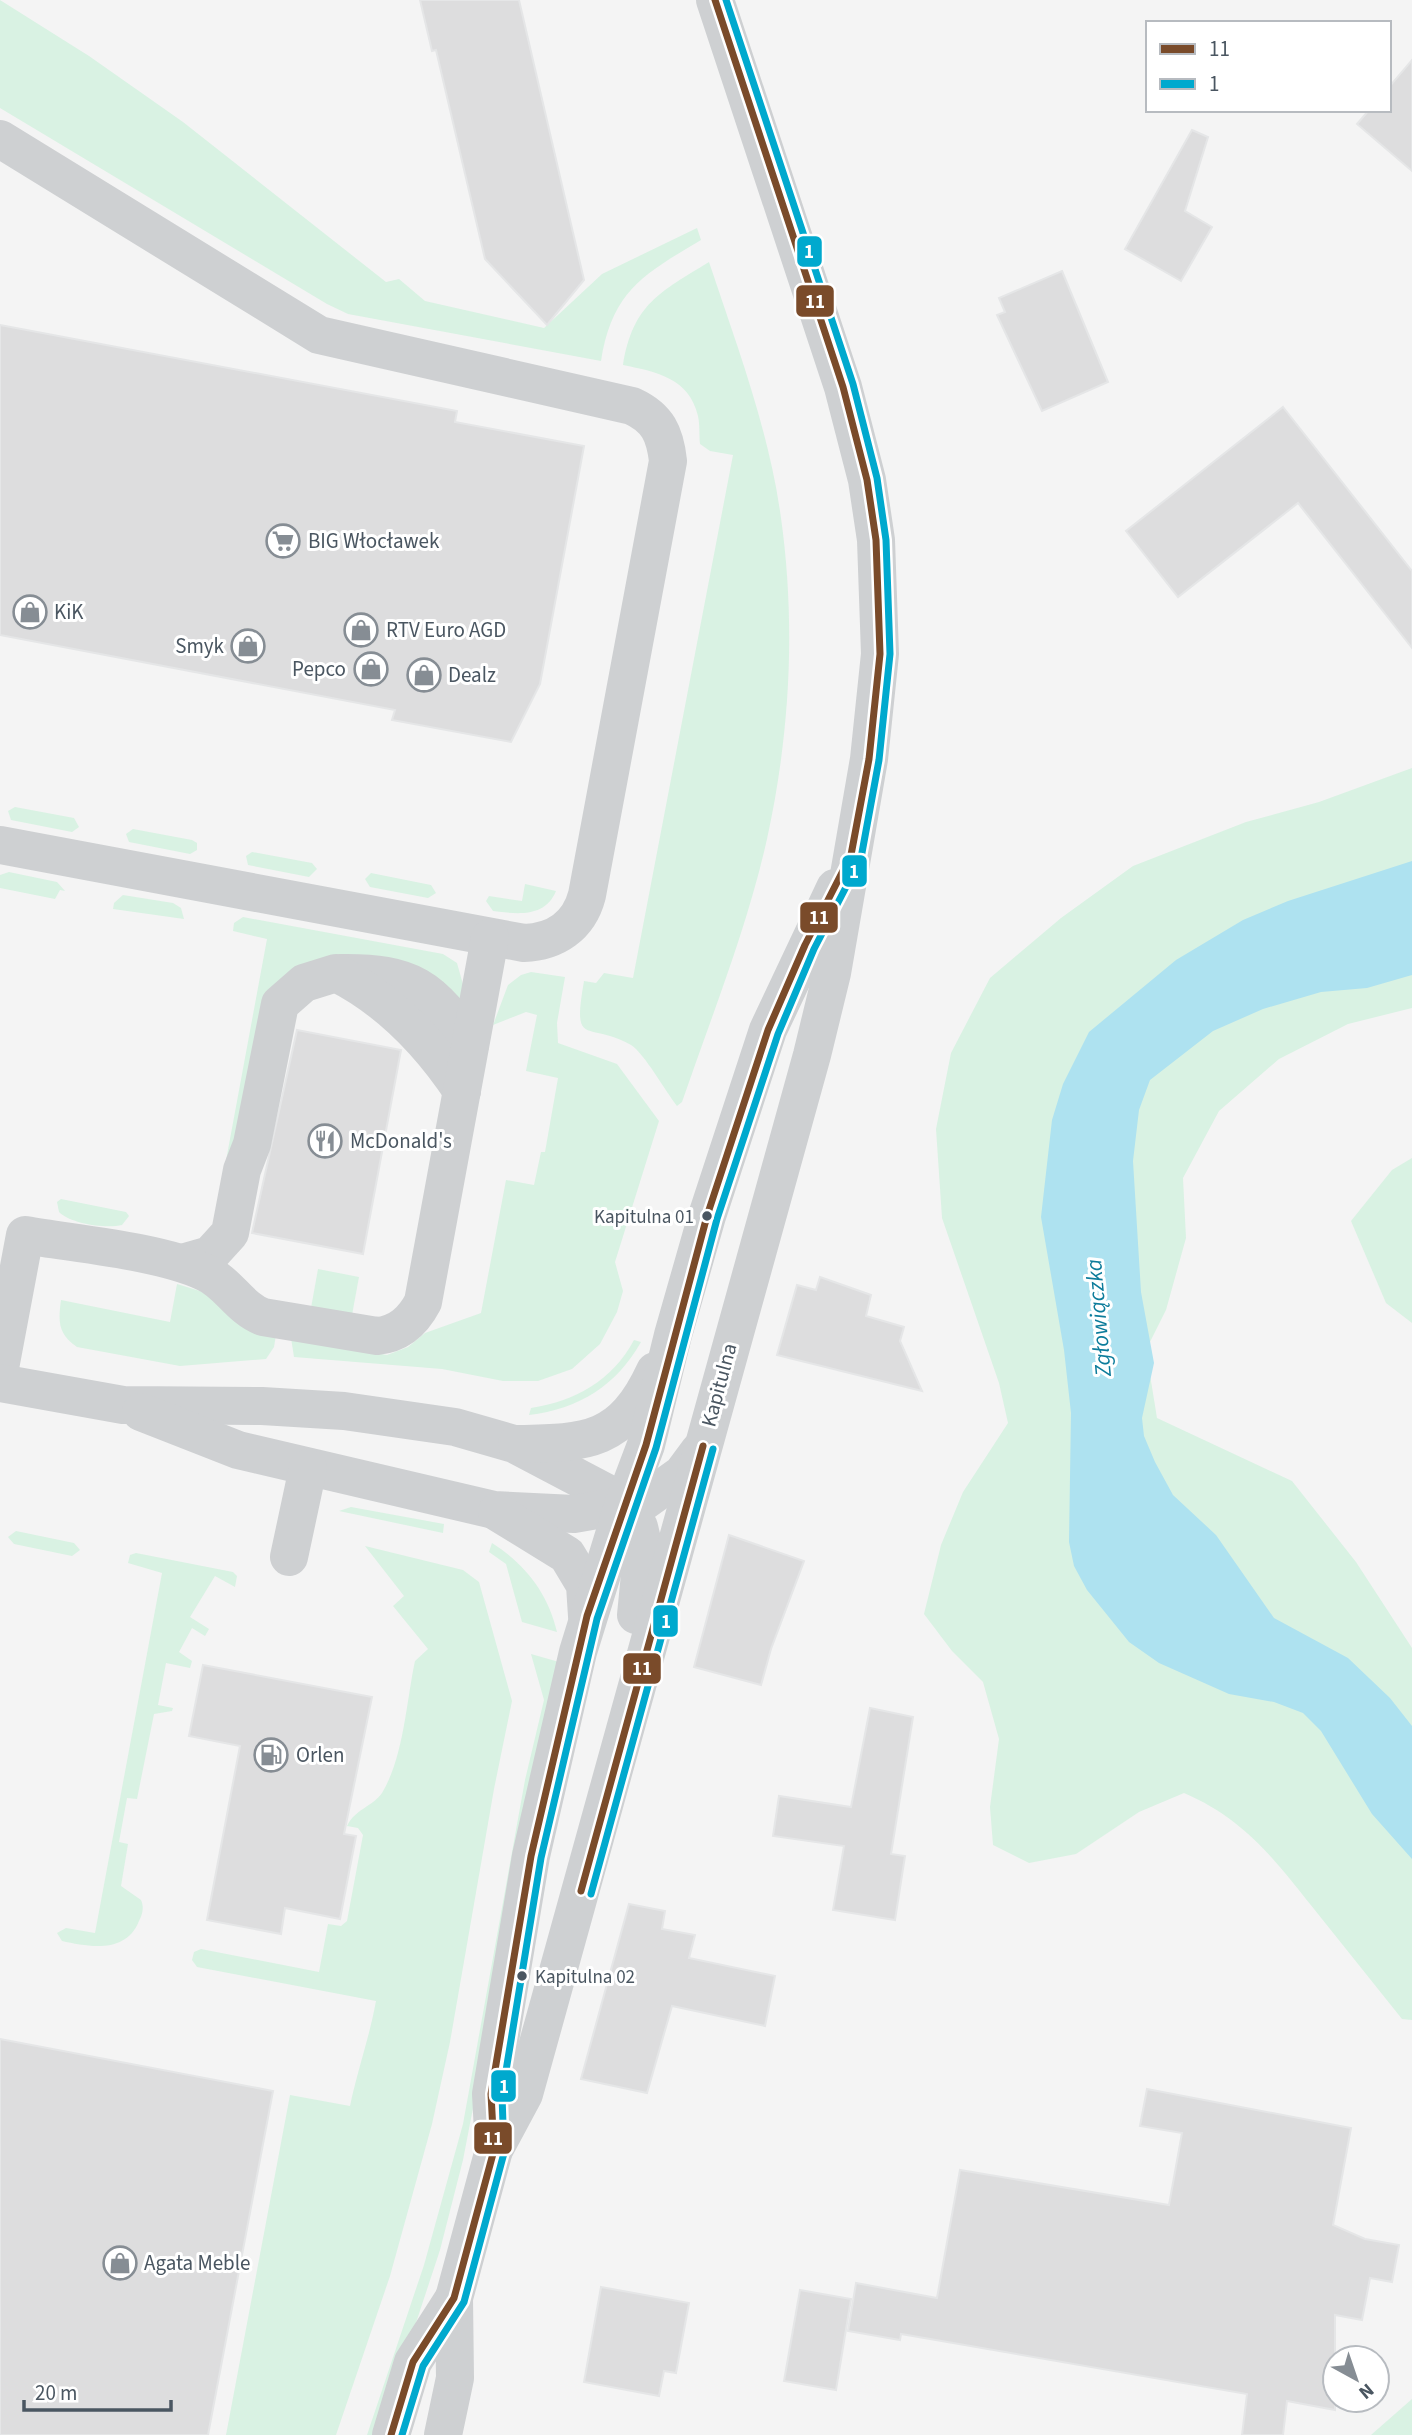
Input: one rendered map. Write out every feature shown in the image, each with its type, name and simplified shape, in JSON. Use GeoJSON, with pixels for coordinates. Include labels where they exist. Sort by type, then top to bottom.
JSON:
{"type":"FeatureCollection","features":[{"type":"Feature","properties":{"kind":"street","name":"Kapitulna"},"geometry":{"type":"LineString","coordinates":[[443,2435],[455,2378],[454,2298],[494,2150],[524,2094],[812,1055],[832,973],[869,759],[880,654],[876,540],[867,480],[842,387],[715,0]]}},
{"type":"Feature","properties":{"kind":"street"},"geometry":{"type":"LineString","coordinates":[[0,139],[319,335],[606,398],[643,411],[659,426],[666,440],[668,461],[584,906],[565,932],[550,940],[524,943],[490,938],[0,845]]}},
{"type":"Feature","properties":{"kind":"street","name":"Kapitulna"},"geometry":{"type":"LineString","coordinates":[[494,2150],[491,2094],[531,1856],[587,1616],[646,1445],[673,1335],[707,1216],[768,1030],[851,855]]}},
{"type":"Feature","properties":{"kind":"street"},"geometry":{"type":"LineString","coordinates":[[0,1368],[25,1235],[182,1263],[216,1278],[247,1309],[263,1317],[377,1336],[388,1335],[404,1326],[424,1302],[490,938]]}},
{"type":"Feature","properties":{"kind":"street"},"geometry":{"type":"LineString","coordinates":[[182,1263],[210,1255],[230,1233],[242,1170],[252,1144],[279,1004],[304,983],[336,973],[374,972],[408,980],[437,1001],[470,1045]]}},
{"type":"Feature","properties":{"kind":"street"},"geometry":{"type":"LineString","coordinates":[[336,973],[385,1003],[439,1059],[463,1091]]}},
{"type":"Feature","properties":{"kind":"street"},"geometry":{"type":"LineString","coordinates":[[514,1444],[576,1443],[612,1428],[645,1393],[673,1335]]}},
{"type":"Feature","properties":{"kind":"street"},"geometry":{"type":"LineString","coordinates":[[0,1383],[123,1405],[262,1406],[344,1411],[455,1427],[514,1444],[594,1485],[623,1506],[639,1527],[643,1544],[636,1610],[641,1669]]}},
{"type":"Feature","properties":{"kind":"street"},"geometry":{"type":"LineString","coordinates":[[123,1405],[238,1450],[494,1510],[574,1514],[643,1502],[662,1491],[682,1474],[703,1447]]}},
{"type":"Feature","properties":{"kind":"street"},"geometry":{"type":"LineString","coordinates":[[289,1557],[308,1468]]}},
{"type":"Feature","properties":{"kind":"street"},"geometry":{"type":"LineString","coordinates":[[494,1510],[567,1555],[585,1585],[587,1616]]}},
{"type":"Feature","properties":{"kind":"street","name":"Kapitulna"},"geometry":{"type":"LineString","coordinates":[[391,2435],[413,2362],[454,2298]]}},
{"type":"Feature","properties":{"kind":"green space"},"geometry":{"type":"Polygon","coordinates":[[[0,0],[89,56],[183,122],[386,282],[399,279],[425,301],[544,328],[602,274],[697,228],[701,240],[647,275],[622,301],[606,337],[601,361],[348,314],[0,108],[0,0]]]}},
{"type":"Feature","properties":{"kind":"green space"},"geometry":{"type":"Polygon","coordinates":[[[709,262],[751,388],[776,485],[786,558],[788,679],[781,760],[759,872],[717,1004],[682,1102],[677,1106],[636,1049],[616,1038],[586,1030],[580,1017],[584,981],[596,983],[604,973],[633,978],[733,455],[710,451],[700,444],[699,419],[694,403],[679,385],[659,374],[623,365],[634,327],[651,302],[676,282],[709,262]]]}},
{"type":"Feature","properties":{"kind":"green space"},"geometry":{"type":"Polygon","coordinates":[[[1412,768],[1412,1008],[1348,1024],[1279,1059],[1219,1111],[1183,1178],[1186,1238],[1166,1310],[1146,1350],[1157,1418],[1292,1481],[1356,1562],[1412,1648],[1412,2020],[1402,2019],[1259,1844],[1226,1816],[1184,1793],[1139,1812],[1076,1854],[1029,1863],[993,1845],[990,1807],[999,1739],[983,1682],[952,1651],[924,1614],[941,1545],[963,1492],[1008,1423],[999,1383],[942,1218],[936,1129],[951,1053],[990,978],[1061,918],[1133,866],[1246,822],[1319,802],[1412,768]]]}},
{"type":"Feature","properties":{"kind":"green space"},"geometry":{"type":"Polygon","coordinates":[[[15,807],[74,818],[79,827],[72,832],[11,820],[8,811],[15,807]]]}},
{"type":"Feature","properties":{"kind":"green space"},"geometry":{"type":"Polygon","coordinates":[[[133,829],[192,840],[197,843],[197,850],[190,854],[129,842],[126,834],[133,829]]]}},
{"type":"Feature","properties":{"kind":"green space"},"geometry":{"type":"Polygon","coordinates":[[[252,852],[312,863],[317,869],[309,877],[248,865],[246,856],[252,852]]]}},
{"type":"Feature","properties":{"kind":"green space"},"geometry":{"type":"Polygon","coordinates":[[[9,872],[57,882],[65,891],[60,890],[55,899],[0,888],[0,875],[9,872]]]}},
{"type":"Feature","properties":{"kind":"green space"},"geometry":{"type":"Polygon","coordinates":[[[371,873],[431,885],[436,893],[428,898],[370,887],[365,879],[371,873]]]}},
{"type":"Feature","properties":{"kind":"green space"},"geometry":{"type":"Polygon","coordinates":[[[525,884],[556,891],[545,906],[529,912],[493,911],[486,901],[489,896],[522,901],[525,884]]]}},
{"type":"Feature","properties":{"kind":"green space"},"geometry":{"type":"Polygon","coordinates":[[[123,895],[173,903],[181,908],[184,919],[113,909],[114,903],[123,895]]]}},
{"type":"Feature","properties":{"kind":"green space"},"geometry":{"type":"Polygon","coordinates":[[[243,917],[443,954],[457,963],[464,988],[462,1002],[308,966],[241,1143],[225,1166],[267,939],[233,931],[234,923],[243,917]]]}},
{"type":"Feature","properties":{"kind":"green space"},"geometry":{"type":"Polygon","coordinates":[[[531,972],[565,977],[557,1023],[558,1043],[617,1064],[659,1121],[615,1262],[623,1291],[617,1312],[600,1344],[572,1369],[538,1381],[503,1381],[442,1369],[294,1357],[291,1338],[387,1355],[408,1347],[425,1333],[481,1313],[506,1180],[534,1185],[541,1152],[545,1152],[558,1078],[526,1071],[537,1015],[526,1012],[493,1025],[508,985],[521,975],[531,972]]]}},
{"type":"Feature","properties":{"kind":"green space"},"geometry":{"type":"Polygon","coordinates":[[[1412,1158],[1412,1323],[1386,1303],[1351,1221],[1392,1170],[1412,1158]]]}},
{"type":"Feature","properties":{"kind":"green space"},"geometry":{"type":"Polygon","coordinates":[[[61,1199],[126,1212],[129,1216],[122,1225],[115,1226],[99,1226],[72,1220],[59,1212],[57,1202],[61,1199]]]}},
{"type":"Feature","properties":{"kind":"green space"},"geometry":{"type":"Polygon","coordinates":[[[318,1269],[359,1277],[352,1315],[311,1308],[318,1269]]]}},
{"type":"Feature","properties":{"kind":"green space"},"geometry":{"type":"Polygon","coordinates":[[[177,1284],[200,1291],[276,1335],[274,1347],[266,1359],[180,1366],[77,1347],[66,1337],[61,1327],[61,1300],[170,1322],[177,1284]]]}},
{"type":"Feature","properties":{"kind":"green space"},"geometry":{"type":"Polygon","coordinates":[[[634,1340],[641,1342],[631,1358],[608,1383],[594,1393],[564,1407],[529,1415],[531,1408],[563,1400],[591,1387],[615,1367],[634,1340]]]}},
{"type":"Feature","properties":{"kind":"green space"},"geometry":{"type":"Polygon","coordinates":[[[351,1507],[444,1524],[443,1533],[339,1511],[351,1507]]]}},
{"type":"Feature","properties":{"kind":"green space"},"geometry":{"type":"Polygon","coordinates":[[[16,1531],[74,1543],[80,1550],[72,1556],[14,1544],[8,1537],[16,1531]]]}},
{"type":"Feature","properties":{"kind":"green space"},"geometry":{"type":"Polygon","coordinates":[[[492,1543],[515,1560],[534,1581],[548,1605],[557,1632],[522,1622],[506,1564],[489,1552],[492,1543]]]}},
{"type":"Feature","properties":{"kind":"green space"},"geometry":{"type":"Polygon","coordinates":[[[365,1546],[463,1570],[479,1582],[512,1701],[450,2042],[432,2124],[390,2276],[336,2435],[226,2435],[290,2095],[350,2106],[376,2001],[197,1967],[192,1960],[194,1952],[201,1949],[319,1972],[328,1924],[341,1926],[347,1921],[363,1835],[358,1828],[347,1826],[354,1816],[378,1798],[389,1778],[400,1746],[415,1661],[428,1649],[393,1606],[404,1596],[365,1546]]]}},
{"type":"Feature","properties":{"kind":"green space"},"geometry":{"type":"Polygon","coordinates":[[[136,1553],[233,1572],[237,1576],[235,1587],[215,1576],[190,1617],[209,1629],[205,1636],[192,1628],[179,1652],[192,1661],[190,1668],[166,1663],[158,1705],[173,1708],[172,1711],[154,1714],[137,1799],[127,1798],[119,1842],[128,1844],[121,1886],[141,1900],[143,1908],[140,1918],[133,1932],[125,1939],[106,1946],[84,1945],[62,1941],[57,1933],[66,1928],[95,1933],[162,1573],[128,1563],[130,1555],[136,1553]]]}},
{"type":"Feature","properties":{"kind":"green space"},"geometry":{"type":"Polygon","coordinates":[[[531,1654],[559,1662],[463,2160],[440,2250],[379,2435],[367,2435],[424,2265],[463,2124],[525,1780],[544,1700],[531,1654]]]}},
{"type":"Feature","properties":{"kind":"green space"},"geometry":{"type":"Polygon","coordinates":[[[1412,2399],[1412,2435],[1371,2435],[1412,2399]]]}},
{"type":"Feature","properties":{"kind":"water","name":"Zgłowiączka"},"geometry":{"type":"Polygon","coordinates":[[[1412,861],[1412,975],[1367,988],[1321,992],[1263,1009],[1213,1031],[1150,1080],[1139,1110],[1133,1161],[1141,1292],[1154,1363],[1142,1418],[1144,1436],[1173,1495],[1216,1535],[1274,1618],[1348,1658],[1390,1698],[1412,1726],[1412,1859],[1372,1814],[1321,1731],[1303,1713],[1274,1702],[1229,1694],[1159,1663],[1129,1642],[1087,1590],[1074,1566],[1069,1542],[1071,1413],[1064,1350],[1041,1217],[1052,1120],[1063,1084],[1089,1032],[1176,960],[1243,920],[1288,901],[1412,861]]]}},
{"type":"Feature","properties":{"kind":"building"},"geometry":{"type":"Polygon","coordinates":[[[420,0],[519,0],[584,280],[547,325],[485,259],[436,50],[432,51],[420,0]]]}},
{"type":"Feature","properties":{"kind":"building"},"geometry":{"type":"Polygon","coordinates":[[[1412,60],[1412,171],[1357,124],[1367,112],[1391,112],[1391,85],[1412,60]]]}},
{"type":"Feature","properties":{"kind":"building"},"geometry":{"type":"Polygon","coordinates":[[[1192,130],[1208,137],[1185,211],[1212,227],[1181,281],[1125,249],[1192,130]]]}},
{"type":"Feature","properties":{"kind":"building"},"geometry":{"type":"Polygon","coordinates":[[[1062,271],[1108,382],[1042,411],[997,315],[1005,312],[999,298],[1062,271]]]}},
{"type":"Feature","properties":{"kind":"building","name":"BIG Włocławek"},"geometry":{"type":"Polygon","coordinates":[[[0,325],[457,411],[455,422],[584,446],[540,684],[511,742],[392,720],[395,710],[0,635],[0,325]]]}},
{"type":"Feature","properties":{"kind":"building"},"geometry":{"type":"Polygon","coordinates":[[[1283,407],[1412,571],[1412,648],[1298,503],[1178,597],[1126,531],[1283,407]]]}},
{"type":"Feature","properties":{"kind":"building","name":"McDonald's"},"geometry":{"type":"Polygon","coordinates":[[[297,1030],[401,1050],[363,1254],[252,1233],[297,1030]]]}},
{"type":"Feature","properties":{"kind":"building"},"geometry":{"type":"Polygon","coordinates":[[[820,1277],[871,1295],[866,1316],[904,1327],[900,1341],[922,1391],[777,1355],[797,1285],[816,1290],[820,1277]]]}},
{"type":"Feature","properties":{"kind":"building"},"geometry":{"type":"Polygon","coordinates":[[[729,1535],[804,1561],[771,1649],[761,1685],[694,1667],[729,1535]]]}},
{"type":"Feature","properties":{"kind":"building"},"geometry":{"type":"Polygon","coordinates":[[[203,1665],[372,1697],[344,1834],[356,1836],[340,1919],[285,1908],[281,1934],[207,1920],[240,1746],[189,1736],[203,1665]]]}},
{"type":"Feature","properties":{"kind":"building"},"geometry":{"type":"Polygon","coordinates":[[[870,1708],[913,1717],[891,1854],[905,1856],[895,1920],[833,1910],[844,1846],[773,1836],[779,1796],[851,1807],[870,1708]]]}},
{"type":"Feature","properties":{"kind":"building"},"geometry":{"type":"Polygon","coordinates":[[[629,1904],[665,1911],[662,1929],[695,1935],[689,1958],[775,1976],[765,2026],[672,2006],[647,2093],[581,2079],[629,1904]]]}},
{"type":"Feature","properties":{"kind":"building","name":"Agata Meble"},"geometry":{"type":"Polygon","coordinates":[[[0,2039],[273,2091],[208,2435],[0,2435],[0,2039]]]}},
{"type":"Feature","properties":{"kind":"building"},"geometry":{"type":"Polygon","coordinates":[[[1147,2089],[1351,2128],[1333,2225],[1365,2239],[1399,2245],[1392,2282],[1370,2278],[1362,2320],[1335,2315],[1335,2344],[1321,2344],[1321,2407],[1287,2401],[1283,2435],[1242,2435],[1247,2394],[901,2334],[900,2340],[848,2331],[856,2283],[937,2298],[960,2170],[1169,2205],[1182,2133],[1140,2126],[1147,2089]]]}},
{"type":"Feature","properties":{"kind":"building"},"geometry":{"type":"Polygon","coordinates":[[[601,2287],[689,2303],[676,2373],[664,2371],[659,2396],[584,2382],[601,2287]]]}},
{"type":"Feature","properties":{"kind":"building"},"geometry":{"type":"Polygon","coordinates":[[[800,2290],[851,2299],[836,2390],[784,2381],[800,2290]]]}},
{"type":"Feature","properties":{"kind":"transit line","name":"11"},"geometry":{"type":"LineString","coordinates":[[391,2435],[413,2362],[454,2298],[494,2150],[491,2094],[531,1856],[587,1616],[646,1445],[707,1216],[768,1030],[805,945],[851,855],[869,759],[880,654],[876,540],[867,480],[843,387],[715,0]]}},
{"type":"Feature","properties":{"kind":"transit line","name":"1"},"geometry":{"type":"LineString","coordinates":[[402,2435],[423,2366],[464,2302],[504,2153],[502,2095],[541,1858],[597,1619],[656,1448],[717,1219],[778,1034],[814,949],[861,858],[879,760],[890,654],[886,540],[877,478],[853,384],[726,0]]}},
{"type":"Feature","properties":{"kind":"transit line","name":"11"},"geometry":{"type":"LineString","coordinates":[[581,1891],[703,1446]]}},
{"type":"Feature","properties":{"kind":"transit line","name":"1"},"geometry":{"type":"LineString","coordinates":[[591,1894],[713,1449]]}},
{"type":"Feature","properties":{"kind":"place","name":"BIG Włocławek"},"geometry":{"type":"Point","coordinates":[283,541]}},
{"type":"Feature","properties":{"kind":"place","name":"KiK"},"geometry":{"type":"Point","coordinates":[30,612]}},
{"type":"Feature","properties":{"kind":"place","name":"RTV Euro AGD"},"geometry":{"type":"Point","coordinates":[361,630]}},
{"type":"Feature","properties":{"kind":"place","name":"Smyk"},"geometry":{"type":"Point","coordinates":[248,646]}},
{"type":"Feature","properties":{"kind":"place","name":"Pepco"},"geometry":{"type":"Point","coordinates":[371,669]}},
{"type":"Feature","properties":{"kind":"place","name":"Dealz"},"geometry":{"type":"Point","coordinates":[424,675]}},
{"type":"Feature","properties":{"kind":"place","name":"McDonald's"},"geometry":{"type":"Point","coordinates":[325,1141]}},
{"type":"Feature","properties":{"kind":"place","name":"Kapitulna 01"},"geometry":{"type":"Point","coordinates":[707,1216]}},
{"type":"Feature","properties":{"kind":"place","name":"Orlen"},"geometry":{"type":"Point","coordinates":[271,1755]}},
{"type":"Feature","properties":{"kind":"place","name":"Kapitulna 02"},"geometry":{"type":"Point","coordinates":[522,1976]}},
{"type":"Feature","properties":{"kind":"place","name":"Agata Meble"},"geometry":{"type":"Point","coordinates":[120,2263]}}]}
